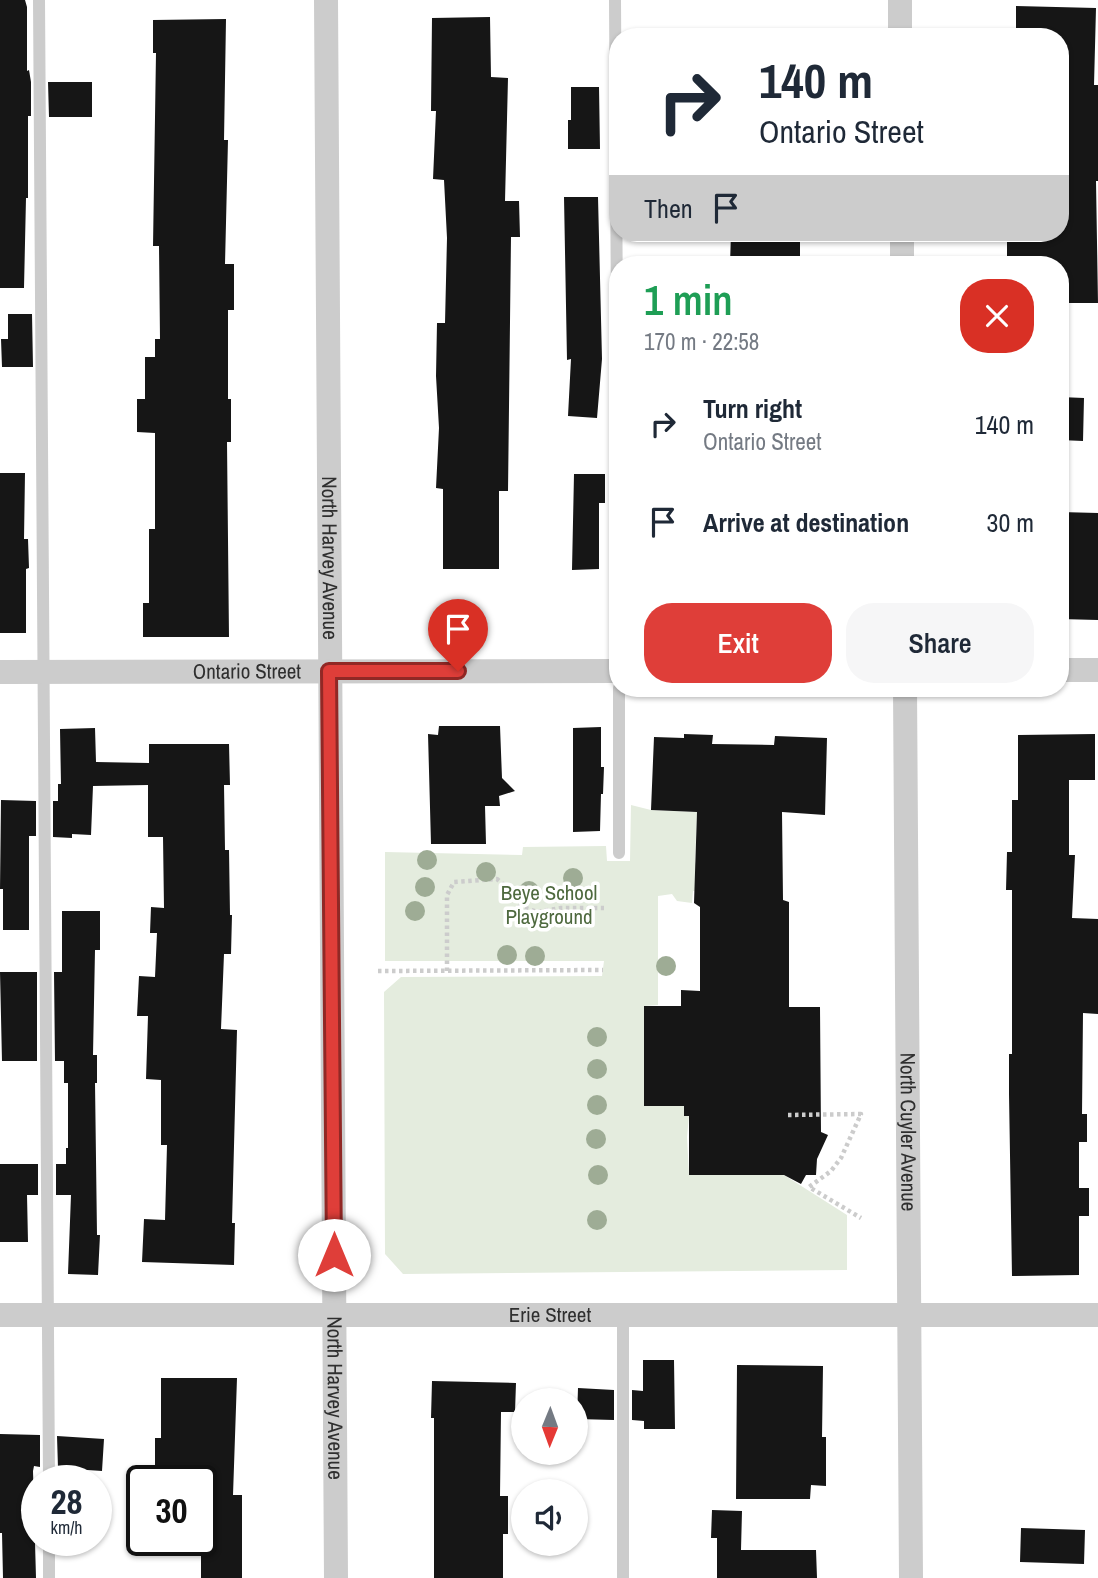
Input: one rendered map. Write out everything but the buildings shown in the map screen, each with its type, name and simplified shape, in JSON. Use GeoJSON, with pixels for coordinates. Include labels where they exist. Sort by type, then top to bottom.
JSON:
{"type":"FeatureCollection","features":[{"type":"Feature","properties":{"kind":"street","name":"North Harvey Avenue"},"geometry":{"type":"LineString","coordinates":[[326,0],[335,1578]]}},
{"type":"Feature","properties":{"kind":"street"},"geometry":{"type":"LineString","coordinates":[[900,0],[901,28]]}},
{"type":"Feature","properties":{"kind":"street"},"geometry":{"type":"LineString","coordinates":[[1069,670],[1098,670]]}},
{"type":"Feature","properties":{"kind":"street","name":"Ontario Street"},"geometry":{"type":"LineString","coordinates":[[0,672],[609,671]]}},
{"type":"Feature","properties":{"kind":"street","name":"North Cuyler Avenue"},"geometry":{"type":"LineString","coordinates":[[905,697],[911,1578]]}},
{"type":"Feature","properties":{"kind":"street","name":"Erie Street"},"geometry":{"type":"LineString","coordinates":[[0,1315],[1098,1315]]}},
{"type":"Feature","properties":{"kind":"lane"},"geometry":{"type":"LineString","coordinates":[[39,0],[49,1465]]}},
{"type":"Feature","properties":{"kind":"lane"},"geometry":{"type":"LineString","coordinates":[[615,0],[615,28]]}},
{"type":"Feature","properties":{"kind":"lane"},"geometry":{"type":"LineString","coordinates":[[619,697],[619,853]]}},
{"type":"Feature","properties":{"kind":"lane"},"geometry":{"type":"LineString","coordinates":[[623,1315],[623,1578]]}},
{"type":"Feature","properties":{"kind":"lane"},"geometry":{"type":"LineString","coordinates":[[49,1556],[49,1578]]}},
{"type":"Feature","properties":{"kind":"path"},"geometry":{"type":"LineString","coordinates":[[447,971],[447,895],[454,881],[497,879],[511,891],[520,906],[537,912],[561,908],[604,908]]}},
{"type":"Feature","properties":{"kind":"path"},"geometry":{"type":"LineString","coordinates":[[378,971],[603,970]]}},
{"type":"Feature","properties":{"kind":"path"},"geometry":{"type":"LineString","coordinates":[[789,1115],[861,1114],[841,1158],[831,1171],[809,1187],[861,1218]]}},
{"type":"Feature","properties":{"kind":"green space","name":"Beye School Playground"},"geometry":{"type":"Polygon","coordinates":[[[631,805],[651,810],[697,812],[695,862],[708,892],[693,891],[692,903],[677,901],[672,894],[658,896],[658,1005],[644,1006],[644,1105],[684,1106],[684,1116],[689,1116],[689,1175],[784,1175],[847,1215],[847,1270],[403,1274],[385,1254],[384,992],[401,977],[602,976],[604,961],[385,961],[385,852],[522,855],[523,847],[606,846],[607,861],[630,861],[631,805]]]}},
{"type":"Feature","properties":{"kind":"route"},"geometry":{"type":"LineString","coordinates":[[334,1255],[329,671],[458,671]]}}]}
